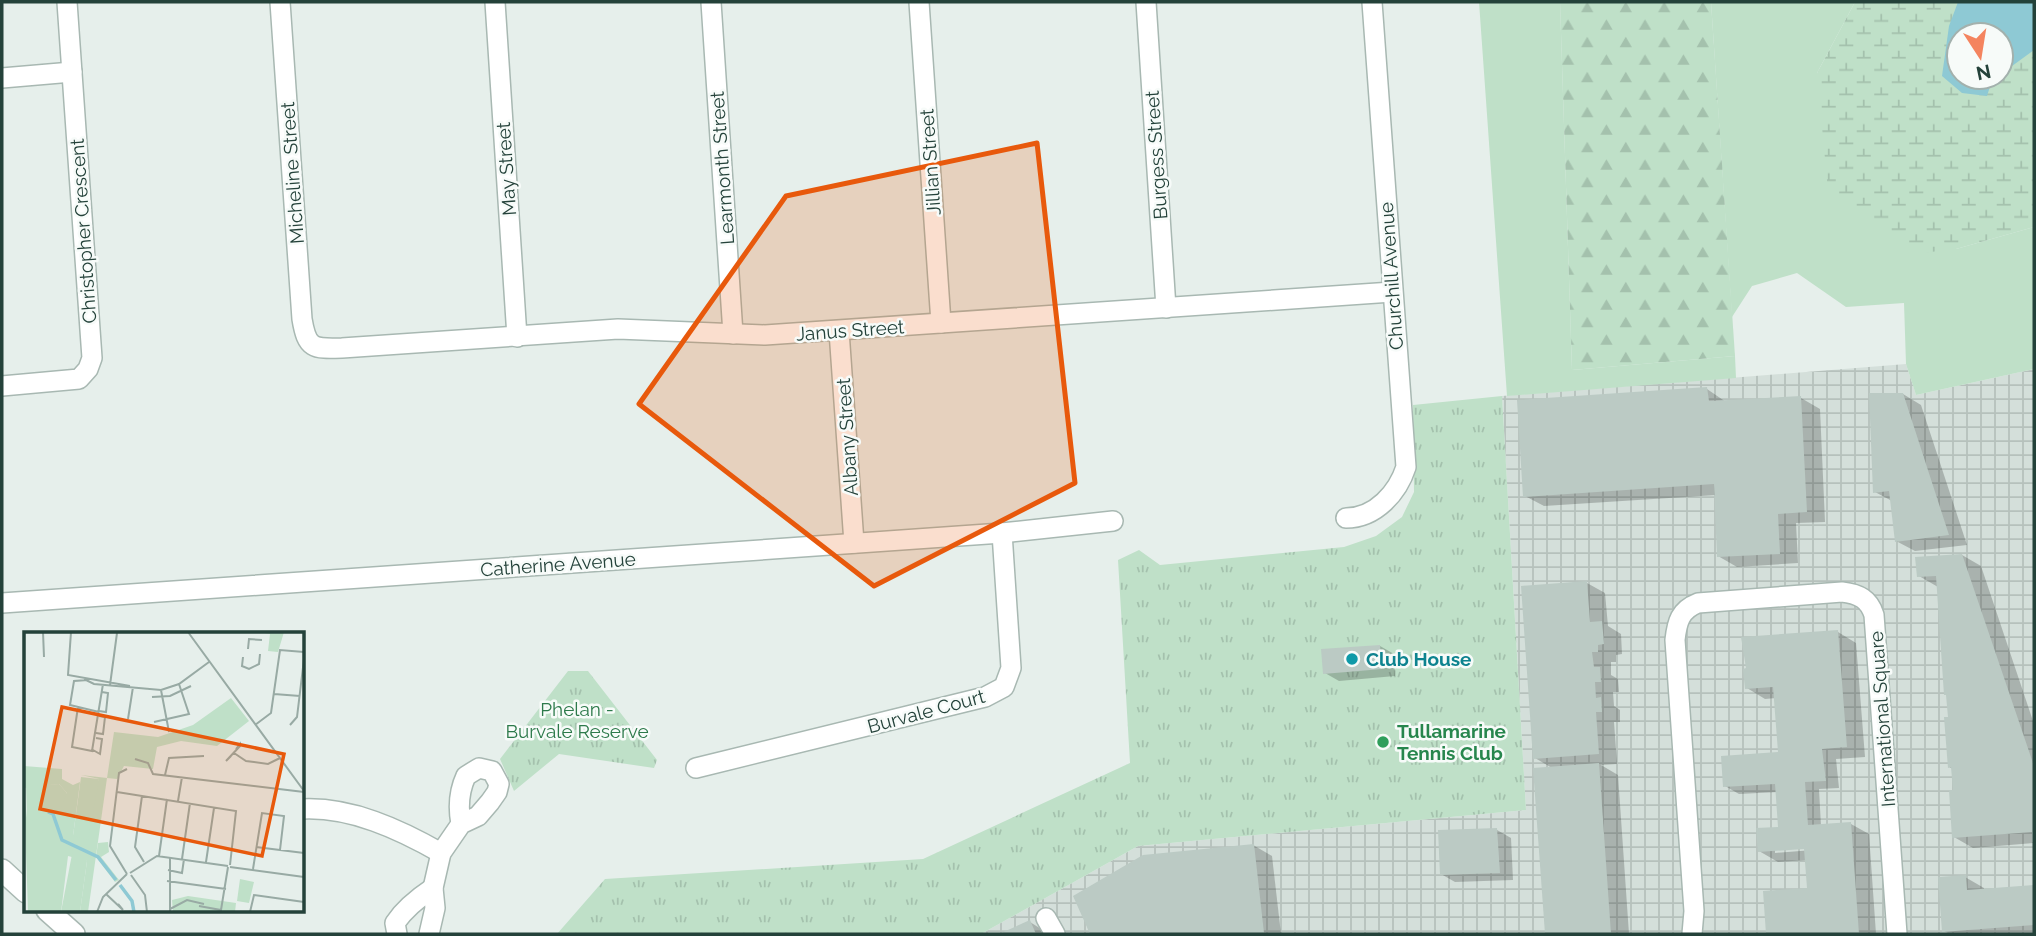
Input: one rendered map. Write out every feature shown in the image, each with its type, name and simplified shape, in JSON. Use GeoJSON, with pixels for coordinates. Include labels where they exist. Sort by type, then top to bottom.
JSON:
{"type":"FeatureCollection","features":[{"type":"Feature","properties":{"kind":"street","name":"Christopher Crescent"},"geometry":{"type":"LineString","coordinates":[[2,386],[79,379],[88,369],[92,358],[67,2]]}},
{"type":"Feature","properties":{"kind":"street","name":"Micheline Street"},"geometry":{"type":"LineString","coordinates":[[281,2],[302,319],[309,343]]}},
{"type":"Feature","properties":{"kind":"street","name":"May Street"},"geometry":{"type":"LineString","coordinates":[[495,2],[517,337]]}},
{"type":"Feature","properties":{"kind":"street","name":"Learmonth Street"},"geometry":{"type":"LineString","coordinates":[[711,2],[733,334]]}},
{"type":"Feature","properties":{"kind":"street","name":"Jillian Street"},"geometry":{"type":"LineString","coordinates":[[919,2],[941,323]]}},
{"type":"Feature","properties":{"kind":"street","name":"Burgess Street"},"geometry":{"type":"LineString","coordinates":[[1146,2],[1166,308]]}},
{"type":"Feature","properties":{"kind":"street","name":"Churchill Avenue"},"geometry":{"type":"LineString","coordinates":[[1346,518],[1370,512],[1388,499],[1400,486],[1406,467],[1372,2]]}},
{"type":"Feature","properties":{"kind":"street"},"geometry":{"type":"LineString","coordinates":[[2,78],[72,72]]}},
{"type":"Feature","properties":{"kind":"street","name":"Janus Street"},"geometry":{"type":"LineString","coordinates":[[309,343],[323,348],[618,329],[765,335],[1392,292]]}},
{"type":"Feature","properties":{"kind":"street","name":"Albany Street"},"geometry":{"type":"LineString","coordinates":[[839,331],[854,543]]}},
{"type":"Feature","properties":{"kind":"street","name":"Catherine Avenue"},"geometry":{"type":"LineString","coordinates":[[2,603],[1002,533],[1113,521]]}},
{"type":"Feature","properties":{"kind":"street","name":"Burvale Court"},"geometry":{"type":"LineString","coordinates":[[696,768],[985,697],[1004,687],[1011,668],[1002,533]]}},
{"type":"Feature","properties":{"kind":"street","name":"International Square"},"geometry":{"type":"LineString","coordinates":[[1692,934],[1694,911],[1676,623],[1683,611],[1698,603],[1842,593],[1856,594],[1865,599],[1874,615],[1897,934]]}},
{"type":"Feature","properties":{"kind":"street"},"geometry":{"type":"LineString","coordinates":[[304,808],[344,811],[420,841],[441,853]]}},
{"type":"Feature","properties":{"kind":"street"},"geometry":{"type":"LineString","coordinates":[[429,934],[435,908],[433,888],[441,853],[461,824]]}},
{"type":"Feature","properties":{"kind":"street"},"geometry":{"type":"LineString","coordinates":[[2,870],[24,890]]}},
{"type":"Feature","properties":{"kind":"street"},"geometry":{"type":"LineString","coordinates":[[397,934],[395,923],[400,915],[433,888]]}},
{"type":"Feature","properties":{"kind":"street"},"geometry":{"type":"LineString","coordinates":[[49,912],[74,934]]}},
{"type":"Feature","properties":{"kind":"highlighted area"},"geometry":{"type":"Polygon","coordinates":[[[1037,143],[1075,483],[874,586],[639,404],[786,196],[1037,143]]]}},
{"type":"Feature","properties":{"kind":"shaded area"},"geometry":{"type":"Polygon","coordinates":[[[1906,364],[1916,395],[2034,369],[2034,934],[981,934],[1138,846],[1526,810],[1502,396],[1906,364]]]}},
{"type":"Feature","properties":{"kind":"green space"},"geometry":{"type":"Polygon","coordinates":[[[1479,2],[1560,2],[1572,370],[1735,356],[1736,378],[1507,396],[1479,2]]]}},
{"type":"Feature","properties":{"kind":"green space"},"geometry":{"type":"Polygon","coordinates":[[[1560,2],[1711,2],[1735,356],[1572,370],[1560,2]]]}},
{"type":"Feature","properties":{"kind":"green space"},"geometry":{"type":"Polygon","coordinates":[[[1711,2],[1855,2],[1817,73],[1956,249],[2034,227],[2034,369],[1916,395],[1906,364],[1904,303],[1846,307],[1797,273],[1752,286],[1732,317],[1711,2]]]}},
{"type":"Feature","properties":{"kind":"green space"},"geometry":{"type":"Polygon","coordinates":[[[1855,2],[2034,2],[2034,227],[1956,249],[1913,254],[1828,191],[1817,73],[1855,2]]]}},
{"type":"Feature","properties":{"kind":"green space"},"geometry":{"type":"Polygon","coordinates":[[[1502,396],[1526,810],[1138,846],[981,934],[557,934],[605,879],[923,859],[1130,763],[1118,560],[1139,550],[1160,565],[1344,547],[1376,536],[1402,517],[1414,492],[1413,405],[1502,396]]]}},
{"type":"Feature","properties":{"kind":"green space","name":"Phelan - Burvale Reserve"},"geometry":{"type":"Polygon","coordinates":[[[568,671],[588,671],[657,760],[654,768],[559,754],[514,791],[500,759],[568,671]]]}},
{"type":"Feature","properties":{"kind":"water"},"geometry":{"type":"Polygon","coordinates":[[[1958,2],[2034,2],[2034,50],[2015,64],[2015,21],[1951,21],[1958,2]]]}},
{"type":"Feature","properties":{"kind":"water"},"geometry":{"type":"Polygon","coordinates":[[[1945,55],[1945,79],[1942,76],[1945,55]]]}},
{"type":"Feature","properties":{"kind":"water"},"geometry":{"type":"Polygon","coordinates":[[[1960,91],[1989,91],[1987,96],[1960,91]]]}},
{"type":"Feature","properties":{"kind":"building"},"geometry":{"type":"Polygon","coordinates":[[[1707,387],[1709,401],[1801,396],[1807,512],[1778,514],[1780,554],[1717,557],[1714,484],[1523,497],[1517,400],[1707,387]]]}},
{"type":"Feature","properties":{"kind":"building"},"geometry":{"type":"Polygon","coordinates":[[[1869,393],[1903,393],[1949,535],[1895,542],[1889,491],[1873,493],[1869,393]]]}},
{"type":"Feature","properties":{"kind":"building"},"geometry":{"type":"Polygon","coordinates":[[[1962,554],[2034,766],[2034,842],[2032,832],[1952,838],[1949,790],[1953,790],[1951,767],[1948,768],[1944,717],[1948,717],[1944,695],[1936,576],[1917,577],[1915,557],[1962,554]]]}},
{"type":"Feature","properties":{"kind":"building"},"geometry":{"type":"Polygon","coordinates":[[[1587,581],[1590,622],[1602,621],[1604,644],[1598,645],[1598,652],[1592,652],[1594,667],[1600,667],[1601,682],[1595,682],[1596,698],[1601,697],[1602,712],[1596,712],[1599,754],[1533,759],[1521,586],[1587,581]]]}},
{"type":"Feature","properties":{"kind":"building"},"geometry":{"type":"Polygon","coordinates":[[[1838,630],[1847,747],[1822,749],[1826,781],[1805,782],[1808,825],[1851,822],[1859,934],[1766,934],[1763,891],[1807,888],[1804,849],[1758,852],[1756,828],[1778,827],[1775,784],[1723,787],[1721,756],[1778,752],[1773,687],[1745,689],[1743,669],[1746,668],[1741,637],[1838,630]]]}},
{"type":"Feature","properties":{"kind":"building","name":"Club House"},"geometry":{"type":"Polygon","coordinates":[[[1380,645],[1382,669],[1323,674],[1321,649],[1380,645]]]}},
{"type":"Feature","properties":{"kind":"building"},"geometry":{"type":"Polygon","coordinates":[[[1599,763],[1611,934],[1545,934],[1533,768],[1599,763]]]}},
{"type":"Feature","properties":{"kind":"building"},"geometry":{"type":"Polygon","coordinates":[[[1497,828],[1500,873],[1440,875],[1438,830],[1497,828]]]}},
{"type":"Feature","properties":{"kind":"building"},"geometry":{"type":"Polygon","coordinates":[[[1254,844],[1264,933],[1090,934],[1073,896],[1143,855],[1254,844]]]}},
{"type":"Feature","properties":{"kind":"building"},"geometry":{"type":"Polygon","coordinates":[[[1966,875],[1967,890],[2034,885],[2034,925],[1942,932],[1938,877],[1966,875]]]}},
{"type":"Feature","properties":{"kind":"building"},"geometry":{"type":"Polygon","coordinates":[[[1030,920],[1036,934],[999,934],[1030,920]]]}},
{"type":"Feature","properties":{"kind":"place","name":"Club House"},"geometry":{"type":"Point","coordinates":[1352,659]}},
{"type":"Feature","properties":{"kind":"place","name":"Tullamarine Tennis Club"},"geometry":{"type":"Point","coordinates":[1383,742]}}]}
